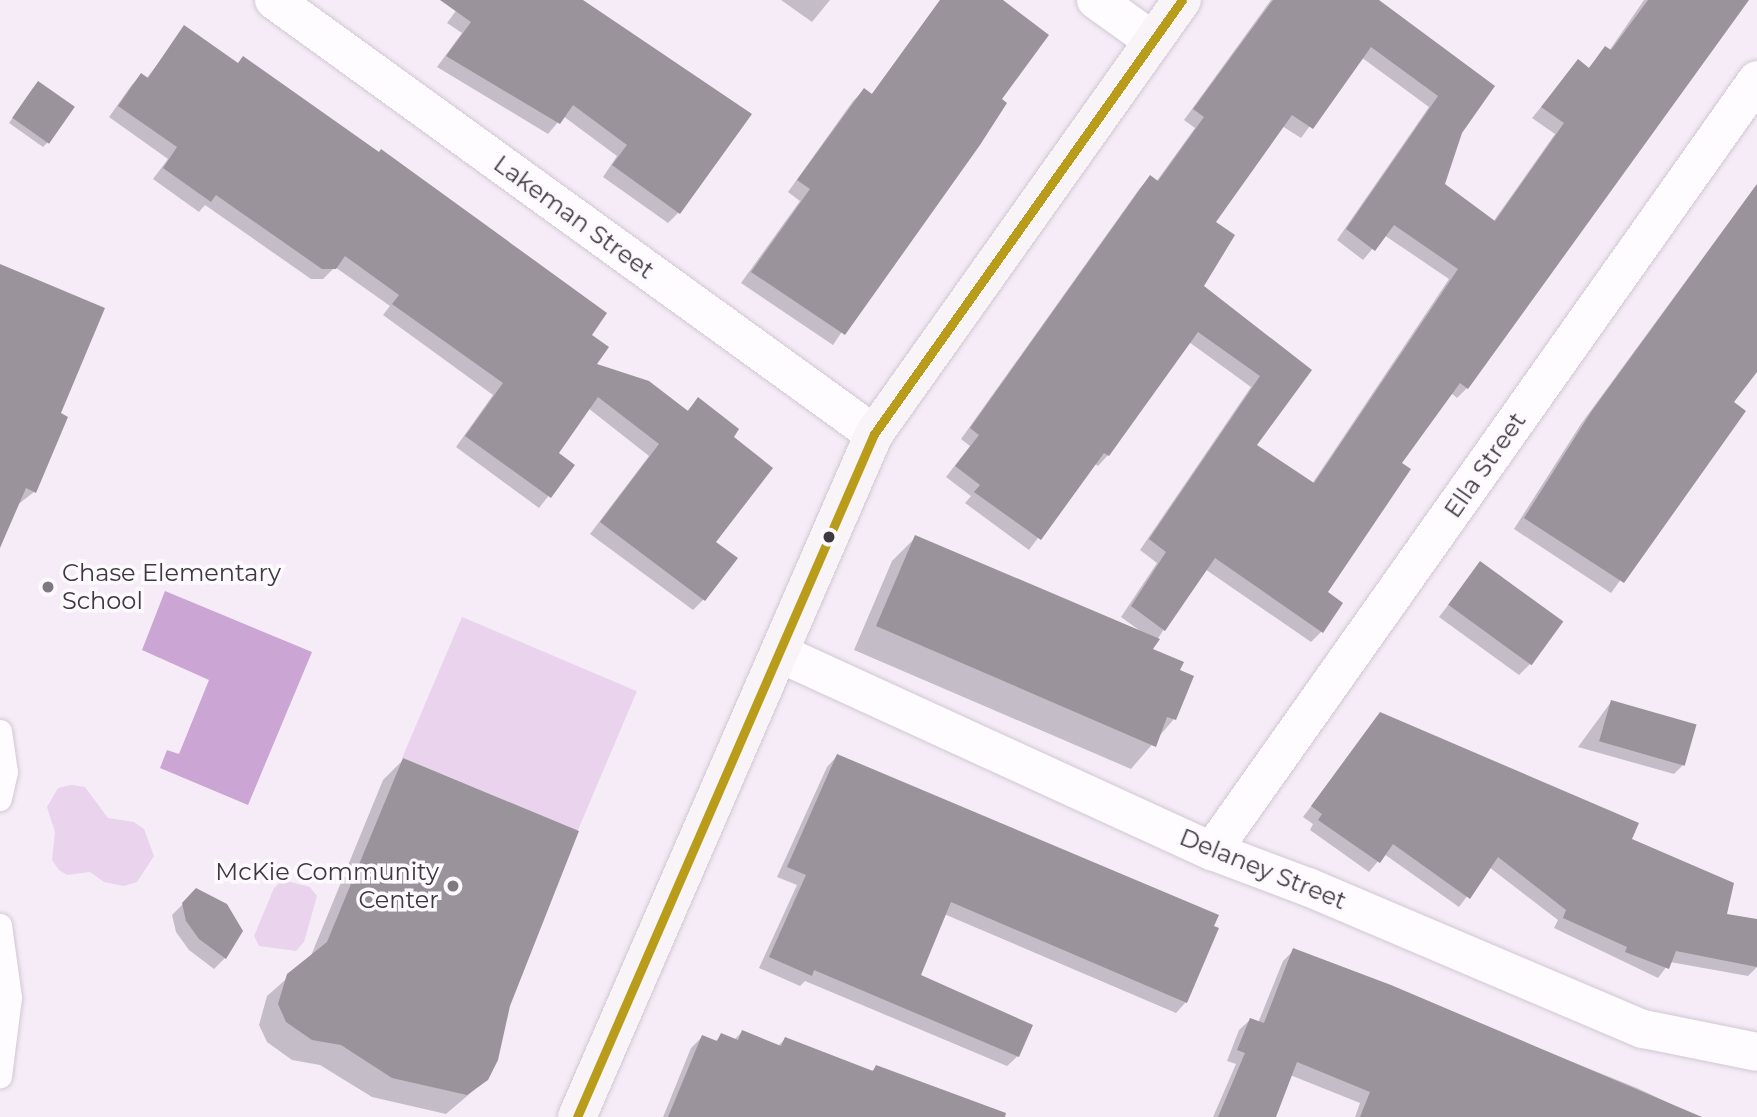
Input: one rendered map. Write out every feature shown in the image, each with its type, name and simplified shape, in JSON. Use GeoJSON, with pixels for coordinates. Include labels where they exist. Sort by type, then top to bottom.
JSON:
{"type":"FeatureCollection","features":[{"type":"Feature","properties":{"kind":"street","name":"Lakeman Street"},"geometry":{"type":"LineString","coordinates":[[274,0],[874,434]]}},
{"type":"Feature","properties":{"kind":"street"},"geometry":{"type":"LineString","coordinates":[[1096,0],[1153,41]]}},
{"type":"Feature","properties":{"kind":"street"},"geometry":{"type":"LineString","coordinates":[[577,1117],[781,654],[874,434],[1182,0]]}},
{"type":"Feature","properties":{"kind":"street","name":"Ella Street"},"geometry":{"type":"LineString","coordinates":[[1212,851],[1757,80]]}},
{"type":"Feature","properties":{"kind":"street","name":"Delaney Street"},"geometry":{"type":"LineString","coordinates":[[781,654],[1212,851],[1308,887],[1643,1029],[1757,1052]]}},
{"type":"Feature","properties":{"kind":"lane"},"geometry":{"type":"LineString","coordinates":[[0,731],[6,772],[0,799]]}},
{"type":"Feature","properties":{"kind":"lane"},"geometry":{"type":"LineString","coordinates":[[0,926],[5,989],[0,1076]]}},
{"type":"Feature","properties":{"kind":"shaded area"},"geometry":{"type":"Polygon","coordinates":[[[165,591],[312,652],[248,805],[160,768],[167,750],[179,754],[209,680],[142,650],[165,591]]]}},
{"type":"Feature","properties":{"kind":"shaded area"},"geometry":{"type":"Polygon","coordinates":[[[462,617],[637,691],[577,832],[402,758],[462,617]]]}},
{"type":"Feature","properties":{"kind":"shaded area"},"geometry":{"type":"Polygon","coordinates":[[[71,785],[85,787],[108,818],[134,822],[144,829],[154,856],[137,882],[124,886],[104,882],[90,872],[67,875],[59,870],[52,860],[55,832],[47,807],[58,788],[71,785]]]}},
{"type":"Feature","properties":{"kind":"shaded area"},"geometry":{"type":"Polygon","coordinates":[[[283,880],[310,887],[317,896],[304,942],[296,951],[259,946],[254,936],[274,888],[283,880]]]}},
{"type":"Feature","properties":{"kind":"building"},"geometry":{"type":"Polygon","coordinates":[[[440,0],[583,0],[752,114],[680,214],[612,165],[627,145],[573,105],[560,124],[446,56],[471,22],[440,0]]]}},
{"type":"Feature","properties":{"kind":"building"},"geometry":{"type":"Polygon","coordinates":[[[940,0],[1003,0],[1049,35],[1002,99],[1007,103],[980,145],[845,335],[751,272],[810,189],[797,180],[864,88],[872,94],[940,0]]]}},
{"type":"Feature","properties":{"kind":"building"},"geometry":{"type":"Polygon","coordinates":[[[1273,0],[1379,0],[1495,86],[1462,133],[1445,184],[1495,221],[1564,123],[1541,107],[1578,59],[1589,68],[1605,46],[1611,50],[1648,0],[1749,0],[1468,389],[1460,383],[1402,463],[1411,469],[1328,592],[1343,603],[1323,633],[1215,558],[1165,631],[1131,606],[1166,552],[1149,539],[1260,376],[1198,332],[1109,456],[1104,453],[1041,540],[974,492],[980,485],[955,466],[979,435],[970,428],[1150,175],[1158,181],[1204,117],[1193,109],[1273,0]],[[1371,47],[1313,129],[1292,115],[1216,222],[1235,235],[1204,286],[1312,370],[1257,445],[1314,483],[1458,269],[1394,225],[1375,251],[1346,229],[1438,96],[1371,47]]]}},
{"type":"Feature","properties":{"kind":"building"},"geometry":{"type":"Polygon","coordinates":[[[184,25],[238,63],[243,56],[379,152],[381,149],[607,313],[592,335],[609,347],[597,364],[649,381],[688,411],[698,397],[739,429],[734,437],[773,468],[716,542],[738,558],[705,601],[600,522],[659,444],[598,397],[559,453],[575,465],[551,498],[465,436],[503,383],[392,304],[399,295],[345,256],[336,269],[322,269],[216,195],[211,202],[163,168],[177,147],[118,106],[141,73],[148,78],[184,25]]]}},
{"type":"Feature","properties":{"kind":"building"},"geometry":{"type":"Polygon","coordinates":[[[38,81],[75,107],[49,144],[12,118],[38,81]]]}},
{"type":"Feature","properties":{"kind":"building"},"geometry":{"type":"Polygon","coordinates":[[[1757,184],[1757,372],[1734,402],[1746,411],[1624,583],[1524,518],[1591,412],[1757,184]]]}},
{"type":"Feature","properties":{"kind":"building"},"geometry":{"type":"Polygon","coordinates":[[[0,264],[105,308],[61,413],[68,417],[36,493],[26,488],[0,548],[0,264]]]}},
{"type":"Feature","properties":{"kind":"building"},"geometry":{"type":"Polygon","coordinates":[[[915,535],[1160,639],[1153,649],[1184,662],[1180,670],[1194,676],[1176,720],[1167,717],[1156,747],[876,626],[915,535]]]}},
{"type":"Feature","properties":{"kind":"building"},"geometry":{"type":"Polygon","coordinates":[[[1480,561],[1563,622],[1532,665],[1448,605],[1480,561]]]}},
{"type":"Feature","properties":{"kind":"building"},"geometry":{"type":"Polygon","coordinates":[[[1611,700],[1697,725],[1685,766],[1599,741],[1611,700]]]}},
{"type":"Feature","properties":{"kind":"building"},"geometry":{"type":"Polygon","coordinates":[[[1380,712],[1639,823],[1632,839],[1734,883],[1727,914],[1757,919],[1757,967],[1676,951],[1669,969],[1625,952],[1627,947],[1563,918],[1566,910],[1498,857],[1470,899],[1393,844],[1380,863],[1318,820],[1322,814],[1311,806],[1380,712]]]}},
{"type":"Feature","properties":{"kind":"building"},"geometry":{"type":"Polygon","coordinates":[[[837,754],[1219,915],[1214,926],[1219,928],[1187,1003],[951,902],[921,975],[1033,1025],[1019,1057],[814,970],[812,976],[769,957],[806,875],[787,867],[837,754]]]}},
{"type":"Feature","properties":{"kind":"building","name":"McKie Community Center"},"geometry":{"type":"Polygon","coordinates":[[[403,758],[579,831],[510,1006],[498,1060],[488,1080],[467,1095],[392,1078],[341,1045],[312,1040],[286,1022],[278,1004],[287,974],[327,942],[403,758]]]}},
{"type":"Feature","properties":{"kind":"building"},"geometry":{"type":"Polygon","coordinates":[[[196,888],[227,904],[243,931],[226,959],[199,939],[186,921],[182,903],[196,888]]]}},
{"type":"Feature","properties":{"kind":"building"},"geometry":{"type":"Polygon","coordinates":[[[1293,948],[1391,985],[1702,1117],[1360,1117],[1370,1092],[1297,1062],[1276,1117],[1218,1117],[1245,1053],[1237,1050],[1250,1018],[1264,1023],[1293,948]]]}},
{"type":"Feature","properties":{"kind":"building"},"geometry":{"type":"Polygon","coordinates":[[[742,1030],[781,1046],[785,1037],[873,1071],[876,1065],[1006,1113],[1005,1117],[668,1117],[702,1035],[717,1041],[721,1033],[738,1040],[742,1030]]]}},
{"type":"Feature","properties":{"kind":"transit line"},"geometry":{"type":"LineString","coordinates":[[577,1117],[874,434],[1182,0]]}},
{"type":"Feature","properties":{"kind":"place","name":"Chase Elementary School"},"geometry":{"type":"Point","coordinates":[48,587]}},
{"type":"Feature","properties":{"kind":"place","name":"McKie Community Center"},"geometry":{"type":"Point","coordinates":[453,886]}}]}
